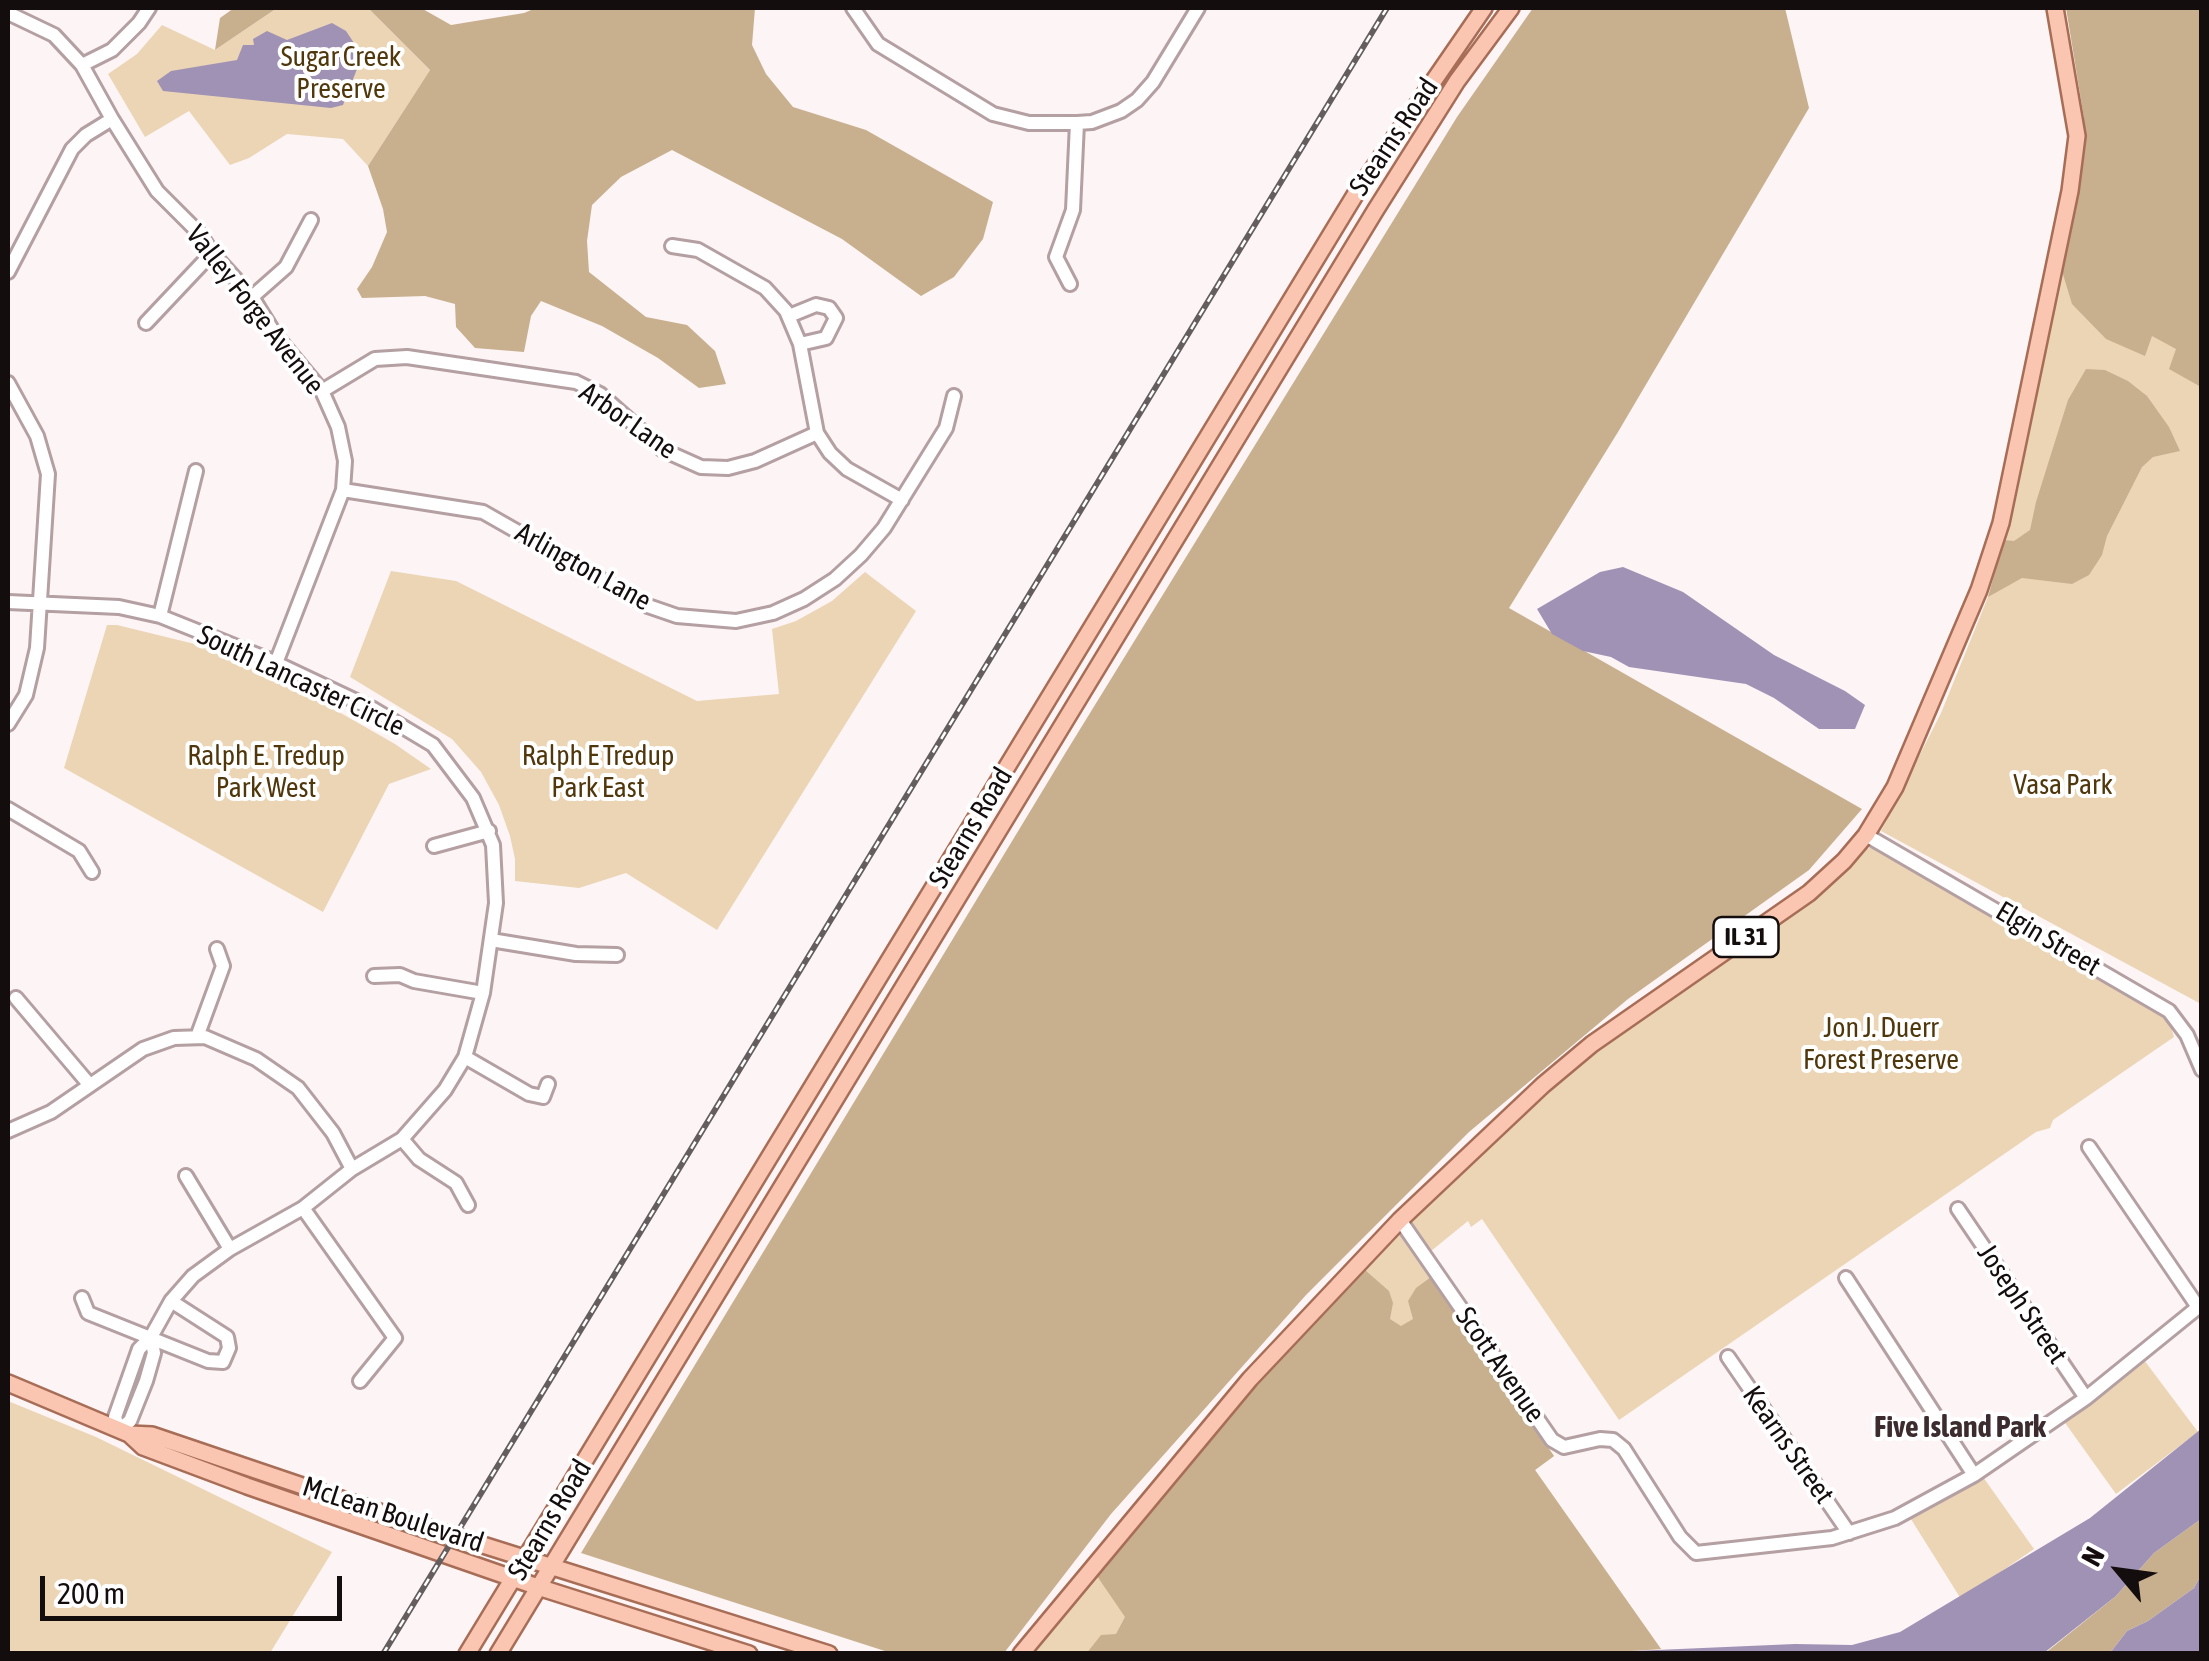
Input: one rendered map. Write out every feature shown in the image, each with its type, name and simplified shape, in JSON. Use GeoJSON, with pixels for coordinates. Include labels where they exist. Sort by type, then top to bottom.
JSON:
{"type":"FeatureCollection","features":[{"type":"Feature","properties":{"kind":"main road","name":"Stearns Road"},"geometry":{"type":"LineString","coordinates":[[467,1654],[1355,195],[1484,8]]}},
{"type":"Feature","properties":{"kind":"main road","name":"Stearns Road"},"geometry":{"type":"LineString","coordinates":[[498,1654],[1375,211],[1510,8]]}},
{"type":"Feature","properties":{"kind":"main road","name":"IL 31"},"geometry":{"type":"LineString","coordinates":[[1022,1654],[1250,1379],[1400,1220],[1592,1044],[1809,893],[1844,861],[1896,788],[1980,590],[2001,524],[2070,191],[2077,136],[2056,8]]}},
{"type":"Feature","properties":{"kind":"main road","name":"McLean Boulevard"},"geometry":{"type":"LineString","coordinates":[[8,1383],[124,1432],[144,1447],[178,1460],[514,1579],[749,1654]]}},
{"type":"Feature","properties":{"kind":"main road","name":"McLean Boulevard"},"geometry":{"type":"LineString","coordinates":[[124,1432],[152,1435],[394,1517],[829,1654]]}},
{"type":"Feature","properties":{"kind":"street"},"geometry":{"type":"LineString","coordinates":[[82,65],[112,50],[148,8]]}},
{"type":"Feature","properties":{"kind":"street"},"geometry":{"type":"LineString","coordinates":[[853,8],[878,44],[994,114],[1029,123],[1077,124],[1092,122],[1137,100],[1153,82],[1198,8]]}},
{"type":"Feature","properties":{"kind":"street","name":"Valley Forge Avenue"},"geometry":{"type":"LineString","coordinates":[[8,13],[54,35],[82,65],[156,191],[200,234],[322,391],[345,461],[343,490],[276,663]]}},
{"type":"Feature","properties":{"kind":"street"},"geometry":{"type":"LineString","coordinates":[[8,272],[72,149],[86,135],[112,120]]}},
{"type":"Feature","properties":{"kind":"street"},"geometry":{"type":"LineString","coordinates":[[1070,284],[1056,256],[1073,210],[1077,124]]}},
{"type":"Feature","properties":{"kind":"street"},"geometry":{"type":"LineString","coordinates":[[252,297],[286,268],[311,220]]}},
{"type":"Feature","properties":{"kind":"street"},"geometry":{"type":"LineString","coordinates":[[672,246],[698,250],[765,288],[788,316],[800,344],[817,433],[847,469],[902,500]]}},
{"type":"Feature","properties":{"kind":"street"},"geometry":{"type":"LineString","coordinates":[[146,323],[212,252]]}},
{"type":"Feature","properties":{"kind":"street"},"geometry":{"type":"LineString","coordinates":[[788,316],[816,305],[829,308],[836,318],[826,338],[800,344]]}},
{"type":"Feature","properties":{"kind":"street","name":"Arbor Lane"},"geometry":{"type":"LineString","coordinates":[[322,391],[375,359],[407,357],[576,382],[600,394],[662,450],[701,467],[728,468],[755,462],[817,433]]}},
{"type":"Feature","properties":{"kind":"street"},"geometry":{"type":"LineString","coordinates":[[8,387],[37,436],[48,474],[38,648],[26,696],[8,724]]}},
{"type":"Feature","properties":{"kind":"street","name":"Arlington Lane"},"geometry":{"type":"LineString","coordinates":[[343,490],[483,512],[648,606],[703,620],[736,620],[804,600],[835,580],[861,555],[902,500],[946,428],[954,396]]}},
{"type":"Feature","properties":{"kind":"street"},"geometry":{"type":"LineString","coordinates":[[160,616],[196,471]]}},
{"type":"Feature","properties":{"kind":"street","name":"South Lancaster Circle"},"geometry":{"type":"LineString","coordinates":[[8,602],[119,607],[160,616],[276,663],[373,709],[433,745],[474,798],[489,831],[497,872],[483,993],[465,1057],[434,1104],[402,1139],[352,1169],[304,1208],[230,1249],[193,1276],[172,1301],[151,1337],[154,1354],[124,1432]]}},
{"type":"Feature","properties":{"kind":"street"},"geometry":{"type":"LineString","coordinates":[[8,809],[80,850],[92,872]]}},
{"type":"Feature","properties":{"kind":"street"},"geometry":{"type":"LineString","coordinates":[[434,846],[489,831]]}},
{"type":"Feature","properties":{"kind":"street","name":"Elgin Street"},"geometry":{"type":"LineString","coordinates":[[1866,834],[2169,1010],[2202,1070]]}},
{"type":"Feature","properties":{"kind":"street"},"geometry":{"type":"LineString","coordinates":[[492,940],[576,954],[617,955]]}},
{"type":"Feature","properties":{"kind":"street"},"geometry":{"type":"LineString","coordinates":[[197,1038],[224,966],[217,949]]}},
{"type":"Feature","properties":{"kind":"street"},"geometry":{"type":"LineString","coordinates":[[374,976],[400,975],[431,985],[483,993]]}},
{"type":"Feature","properties":{"kind":"street"},"geometry":{"type":"LineString","coordinates":[[16,998],[88,1084]]}},
{"type":"Feature","properties":{"kind":"street"},"geometry":{"type":"LineString","coordinates":[[8,1131],[52,1112],[142,1049],[174,1038],[205,1037],[256,1059],[298,1088],[332,1133],[352,1169]]}},
{"type":"Feature","properties":{"kind":"street"},"geometry":{"type":"LineString","coordinates":[[465,1057],[528,1094],[543,1097],[548,1084]]}},
{"type":"Feature","properties":{"kind":"street"},"geometry":{"type":"LineString","coordinates":[[402,1139],[418,1159],[456,1183],[468,1206]]}},
{"type":"Feature","properties":{"kind":"street"},"geometry":{"type":"LineString","coordinates":[[1849,1533],[1895,1518],[1974,1475],[2086,1398],[2200,1306],[2089,1147]]}},
{"type":"Feature","properties":{"kind":"street"},"geometry":{"type":"LineString","coordinates":[[186,1176],[230,1249]]}},
{"type":"Feature","properties":{"kind":"street"},"geometry":{"type":"LineString","coordinates":[[304,1208],[395,1338],[360,1382]]}},
{"type":"Feature","properties":{"kind":"street","name":"Joseph Street"},"geometry":{"type":"LineString","coordinates":[[1958,1209],[2086,1398]]}},
{"type":"Feature","properties":{"kind":"street","name":"Scott Avenue"},"geometry":{"type":"LineString","coordinates":[[1400,1220],[1552,1440],[1564,1447],[1613,1440],[1624,1449],[1680,1537],[1696,1552],[1849,1533]]}},
{"type":"Feature","properties":{"kind":"street"},"geometry":{"type":"LineString","coordinates":[[1846,1278],[1974,1475]]}},
{"type":"Feature","properties":{"kind":"street"},"geometry":{"type":"LineString","coordinates":[[82,1298],[88,1313],[216,1364],[225,1359],[227,1337],[172,1301]]}},
{"type":"Feature","properties":{"kind":"street","name":"Kearns Street"},"geometry":{"type":"LineString","coordinates":[[1728,1357],[1849,1533]]}},
{"type":"Feature","properties":{"kind":"green space","name":"Sugar Creek Preserve"},"geometry":{"type":"Polygon","coordinates":[[[277,8],[368,8],[430,70],[368,166],[343,139],[287,134],[230,165],[189,111],[145,137],[108,74],[137,54],[162,25],[215,50],[277,8]]]}},
{"type":"Feature","properties":{"kind":"green space","name":"Vasa Park"},"geometry":{"type":"Polygon","coordinates":[[[2201,8],[2201,1004],[1881,831],[1941,713],[1988,597],[2016,499],[2080,179],[2084,117],[2077,72],[2201,8]]]}},
{"type":"Feature","properties":{"kind":"green space","name":"Ralph E Tredup Park East"},"geometry":{"type":"Polygon","coordinates":[[[391,571],[456,581],[697,701],[779,694],[772,629],[832,601],[865,572],[916,611],[717,930],[626,873],[579,888],[515,881],[510,836],[481,772],[452,739],[350,677],[391,571]]]}},
{"type":"Feature","properties":{"kind":"green space","name":"Ralph E. Tredup Park West"},"geometry":{"type":"Polygon","coordinates":[[[107,625],[203,646],[304,686],[431,769],[389,784],[323,912],[64,768],[107,625]]]}},
{"type":"Feature","properties":{"kind":"green space","name":"Jon J. Duerr Forest Preserve"},"geometry":{"type":"Polygon","coordinates":[[[1872,847],[2023,934],[2027,929],[2187,1022],[2172,1030],[2174,1037],[2053,1120],[2050,1128],[2036,1132],[1619,1420],[1482,1219],[1471,1227],[1468,1221],[1420,1260],[1554,1456],[1535,1470],[1661,1649],[1587,1654],[1034,1654],[1288,1349],[1438,1195],[1539,1099],[1622,1032],[1752,940],[1872,847]]]}},
{"type":"Feature","properties":{"kind":"green space"},"geometry":{"type":"Polygon","coordinates":[[[2144,1360],[2198,1432],[2116,1494],[2063,1420],[2144,1360]]]}},
{"type":"Feature","properties":{"kind":"green space"},"geometry":{"type":"Polygon","coordinates":[[[8,1401],[96,1437],[332,1552],[270,1653],[8,1653],[8,1401]]]}},
{"type":"Feature","properties":{"kind":"green space"},"geometry":{"type":"Polygon","coordinates":[[[1983,1477],[2034,1549],[1961,1599],[1909,1516],[1983,1477]]]}},
{"type":"Feature","properties":{"kind":"shaded area"},"geometry":{"type":"Polygon","coordinates":[[[234,8],[277,8],[215,50],[220,18],[234,8]]]}},
{"type":"Feature","properties":{"kind":"shaded area"},"geometry":{"type":"Polygon","coordinates":[[[368,8],[421,8],[451,25],[536,8],[755,8],[752,45],[766,74],[793,107],[866,130],[993,202],[983,239],[954,277],[921,296],[842,239],[672,150],[621,177],[592,205],[587,241],[589,272],[646,317],[687,325],[715,351],[726,384],[699,388],[658,358],[602,326],[541,301],[531,316],[524,352],[475,348],[456,327],[455,304],[425,296],[362,298],[357,289],[372,267],[387,232],[368,166],[430,70],[368,8]]]}},
{"type":"Feature","properties":{"kind":"shaded area"},"geometry":{"type":"Polygon","coordinates":[[[1533,8],[1785,8],[1809,108],[1509,608],[1862,809],[1809,870],[1628,999],[1469,1132],[1306,1295],[1111,1514],[1004,1653],[891,1653],[581,1553],[1066,752],[1457,117],[1533,8]]]}},
{"type":"Feature","properties":{"kind":"shaded area"},"geometry":{"type":"Polygon","coordinates":[[[2066,8],[2201,8],[2201,387],[2169,369],[2176,349],[2152,336],[2145,356],[2106,339],[2072,304],[2062,271],[2080,179],[2084,118],[2066,8]]]}},
{"type":"Feature","properties":{"kind":"shaded area"},"geometry":{"type":"Polygon","coordinates":[[[332,23],[346,31],[356,46],[357,69],[343,105],[331,108],[163,91],[157,81],[171,71],[237,60],[243,45],[254,45],[253,39],[267,31],[287,40],[332,23]]]}},
{"type":"Feature","properties":{"kind":"shaded area"},"geometry":{"type":"Polygon","coordinates":[[[2086,369],[2105,370],[2147,396],[2180,451],[2153,457],[2142,467],[2089,575],[2072,584],[2022,578],[1988,597],[2004,540],[2014,541],[2030,530],[2068,400],[2086,369]]]}},
{"type":"Feature","properties":{"kind":"shaded area"},"geometry":{"type":"Polygon","coordinates":[[[1623,567],[1683,592],[1774,655],[1845,691],[1865,705],[1855,729],[1819,729],[1746,684],[1629,667],[1611,657],[1583,651],[1552,634],[1537,609],[1600,572],[1623,567]]]}},
{"type":"Feature","properties":{"kind":"shaded area"},"geometry":{"type":"Polygon","coordinates":[[[1365,1270],[1389,1291],[1393,1303],[1390,1319],[1401,1326],[1413,1319],[1408,1301],[1416,1288],[1431,1277],[1554,1456],[1535,1470],[1661,1649],[1587,1654],[1086,1654],[1101,1635],[1116,1634],[1125,1617],[1097,1576],[1288,1349],[1365,1270]]]}},
{"type":"Feature","properties":{"kind":"shaded area"},"geometry":{"type":"Polygon","coordinates":[[[2201,1429],[2201,1519],[2154,1553],[2116,1596],[2044,1653],[1587,1653],[1852,1645],[1900,1632],[2090,1518],[2201,1429]]]}},
{"type":"Feature","properties":{"kind":"shaded area"},"geometry":{"type":"Polygon","coordinates":[[[2201,1519],[2201,1575],[2194,1588],[2127,1631],[2110,1653],[2044,1654],[2116,1596],[2154,1553],[2201,1519]]]}},
{"type":"Feature","properties":{"kind":"shaded area"},"geometry":{"type":"Polygon","coordinates":[[[2201,1575],[2201,1653],[2110,1653],[2127,1631],[2194,1588],[2201,1575]]]}},
{"type":"Feature","properties":{"kind":"railway"},"geometry":{"type":"LineString","coordinates":[[383,1654],[1387,8]]}},
{"type":"Feature","properties":{"kind":"district","name":"Five Island Park"},"geometry":{"type":"Point","coordinates":[1960,1428]}}]}
